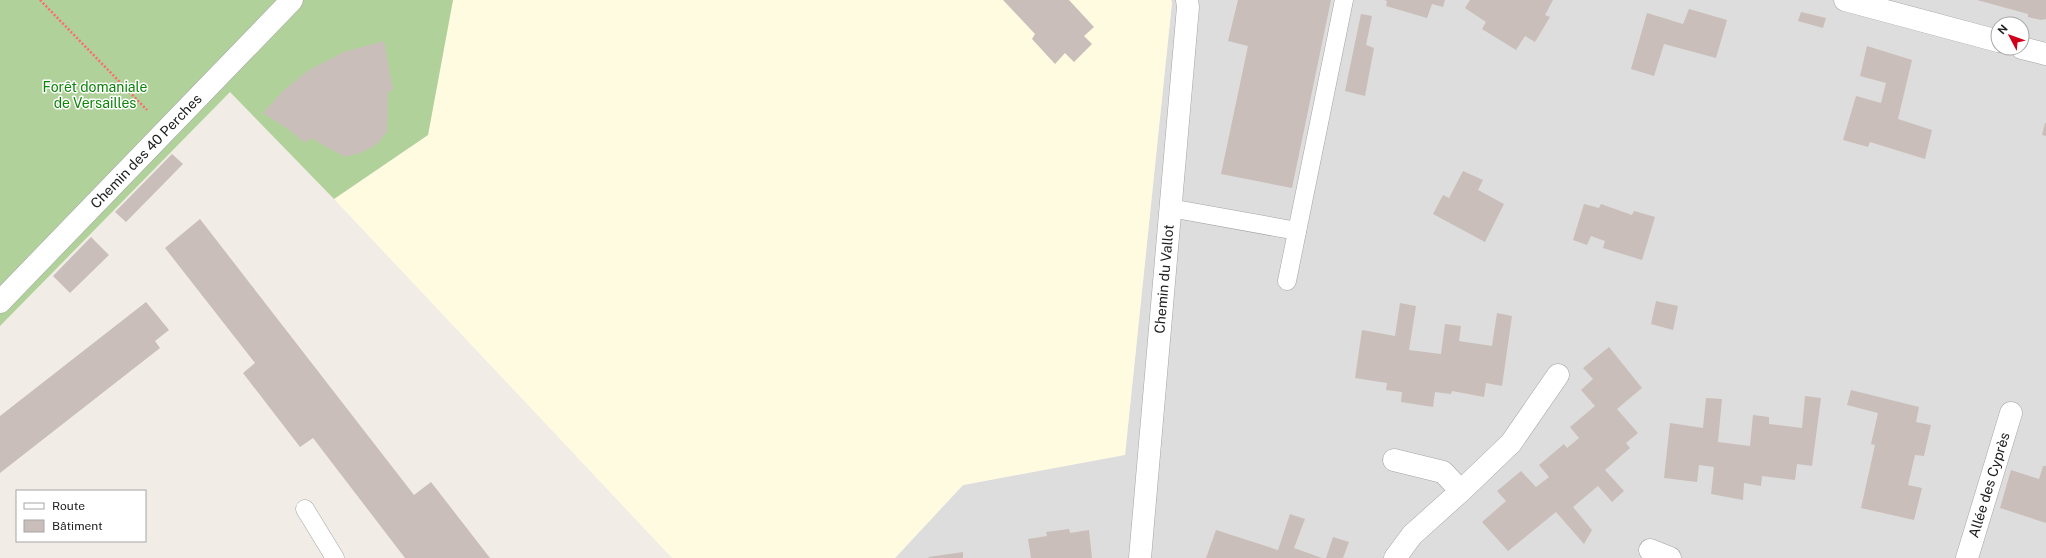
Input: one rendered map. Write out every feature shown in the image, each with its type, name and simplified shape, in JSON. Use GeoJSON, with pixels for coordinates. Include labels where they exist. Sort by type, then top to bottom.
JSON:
{"type":"FeatureCollection","features":[{"type":"Feature","properties":{"kind":"street","name":"Chemin des 40 Perches"},"geometry":{"type":"LineString","coordinates":[[0,302],[292,0]]}},
{"type":"Feature","properties":{"kind":"street","name":"Chemin du Vallot"},"geometry":{"type":"LineString","coordinates":[[1140,558],[1188,7],[1187,0]]}},
{"type":"Feature","properties":{"kind":"street"},"geometry":{"type":"LineString","coordinates":[[1845,0],[1990,39]]}},
{"type":"Feature","properties":{"kind":"street"},"geometry":{"type":"LineString","coordinates":[[2030,50],[2046,54]]}},
{"type":"Feature","properties":{"kind":"street"},"geometry":{"type":"LineString","coordinates":[[1395,558],[1412,535],[1511,443],[1558,375]]}},
{"type":"Feature","properties":{"kind":"street","name":"Allée des Cyprès"},"geometry":{"type":"LineString","coordinates":[[1968,558],[2011,413]]}},
{"type":"Feature","properties":{"kind":"street"},"geometry":{"type":"LineString","coordinates":[[1394,460],[1443,472],[1461,491]]}},
{"type":"Feature","properties":{"kind":"street"},"geometry":{"type":"LineString","coordinates":[[1650,550],[1670,558]]}},
{"type":"Feature","properties":{"kind":"lane"},"geometry":{"type":"LineString","coordinates":[[1287,281],[1344,0]]}},
{"type":"Feature","properties":{"kind":"lane"},"geometry":{"type":"LineString","coordinates":[[1170,208],[1297,231]]}},
{"type":"Feature","properties":{"kind":"lane"},"geometry":{"type":"LineString","coordinates":[[305,509],[335,558]]}},
{"type":"Feature","properties":{"kind":"path"},"geometry":{"type":"LineString","coordinates":[[40,0],[166,130]]}},
{"type":"Feature","properties":{"kind":"shaded area"},"geometry":{"type":"Polygon","coordinates":[[[453,0],[1171,0],[1125,455],[963,485],[895,558],[672,558],[334,199],[428,135],[453,0]]]}},
{"type":"Feature","properties":{"kind":"shaded area"},"geometry":{"type":"Polygon","coordinates":[[[1171,0],[2046,0],[2046,558],[895,558],[963,485],[1125,454],[1171,0]]]}},
{"type":"Feature","properties":{"kind":"green space","name":"Forêt domaniale de Versailles"},"geometry":{"type":"Polygon","coordinates":[[[0,0],[453,0],[428,135],[334,199],[230,92],[0,326],[0,0]]]}},
{"type":"Feature","properties":{"kind":"building"},"geometry":{"type":"Polygon","coordinates":[[[1003,0],[1069,0],[1094,27],[1084,36],[1092,44],[1074,62],[1065,53],[1055,64],[1032,39],[1035,34],[1003,0]]]}},
{"type":"Feature","properties":{"kind":"building"},"geometry":{"type":"Polygon","coordinates":[[[1238,0],[1331,0],[1292,188],[1221,174],[1248,46],[1228,41],[1238,0]]]}},
{"type":"Feature","properties":{"kind":"building"},"geometry":{"type":"Polygon","coordinates":[[[1384,0],[1445,0],[1443,7],[1432,4],[1427,18],[1386,6],[1387,1],[1384,0]]]}},
{"type":"Feature","properties":{"kind":"building"},"geometry":{"type":"Polygon","coordinates":[[[1470,0],[1553,0],[1545,15],[1550,17],[1535,42],[1525,36],[1516,50],[1482,29],[1486,22],[1465,8],[1470,0]]]}},
{"type":"Feature","properties":{"kind":"building"},"geometry":{"type":"Polygon","coordinates":[[[1977,0],[2046,0],[2046,19],[2041,20],[2030,17],[2028,14],[1977,0]]]}},
{"type":"Feature","properties":{"kind":"building"},"geometry":{"type":"Polygon","coordinates":[[[1689,9],[1727,20],[1716,58],[1664,44],[1654,76],[1631,69],[1647,13],[1683,24],[1689,9]]]}},
{"type":"Feature","properties":{"kind":"building"},"geometry":{"type":"Polygon","coordinates":[[[1801,12],[1826,18],[1823,28],[1798,21],[1801,12]]]}},
{"type":"Feature","properties":{"kind":"building"},"geometry":{"type":"Polygon","coordinates":[[[1361,14],[1372,16],[1366,45],[1374,48],[1365,96],[1345,91],[1361,14]]]}},
{"type":"Feature","properties":{"kind":"building"},"geometry":{"type":"Polygon","coordinates":[[[384,41],[393,91],[388,91],[387,132],[377,144],[363,152],[345,157],[311,138],[305,143],[288,129],[263,113],[284,90],[309,70],[344,52],[384,41]]]}},
{"type":"Feature","properties":{"kind":"building"},"geometry":{"type":"Polygon","coordinates":[[[1867,46],[1912,60],[1898,119],[1932,130],[1925,159],[1870,142],[1868,147],[1843,140],[1856,96],[1881,103],[1886,83],[1860,76],[1867,46]]]}},
{"type":"Feature","properties":{"kind":"building"},"geometry":{"type":"Polygon","coordinates":[[[2046,123],[2046,136],[2042,135],[2046,123]]]}},
{"type":"Feature","properties":{"kind":"building"},"geometry":{"type":"Polygon","coordinates":[[[172,154],[183,164],[126,222],[115,212],[172,154]]]}},
{"type":"Feature","properties":{"kind":"building"},"geometry":{"type":"Polygon","coordinates":[[[1463,171],[1483,180],[1478,190],[1504,204],[1485,242],[1433,214],[1443,195],[1449,198],[1463,171]]]}},
{"type":"Feature","properties":{"kind":"building"},"geometry":{"type":"Polygon","coordinates":[[[1584,204],[1599,208],[1601,204],[1632,215],[1634,211],[1655,217],[1642,260],[1603,248],[1605,241],[1591,236],[1587,245],[1573,240],[1584,204]]]}},
{"type":"Feature","properties":{"kind":"building"},"geometry":{"type":"Polygon","coordinates":[[[200,219],[414,495],[431,482],[490,558],[405,558],[313,438],[300,447],[243,373],[255,363],[165,248],[200,219]]]}},
{"type":"Feature","properties":{"kind":"building"},"geometry":{"type":"Polygon","coordinates":[[[91,237],[109,255],[70,293],[53,276],[91,237]]]}},
{"type":"Feature","properties":{"kind":"building"},"geometry":{"type":"Polygon","coordinates":[[[1656,301],[1678,306],[1673,330],[1651,324],[1656,301]]]}},
{"type":"Feature","properties":{"kind":"building"},"geometry":{"type":"Polygon","coordinates":[[[146,302],[169,330],[155,341],[160,348],[0,473],[0,416],[146,302]]]}},
{"type":"Feature","properties":{"kind":"building"},"geometry":{"type":"Polygon","coordinates":[[[1400,303],[1416,306],[1409,350],[1441,354],[1445,324],[1461,326],[1459,341],[1492,346],[1497,313],[1512,316],[1502,386],[1486,383],[1484,397],[1452,391],[1451,394],[1435,392],[1433,407],[1401,402],[1402,392],[1386,390],[1387,383],[1355,378],[1362,330],[1395,336],[1400,303]]]}},
{"type":"Feature","properties":{"kind":"building"},"geometry":{"type":"Polygon","coordinates":[[[1609,347],[1642,388],[1617,409],[1638,433],[1626,443],[1630,448],[1605,470],[1624,491],[1612,502],[1598,486],[1573,507],[1592,530],[1584,544],[1556,512],[1508,551],[1482,522],[1506,501],[1497,491],[1521,471],[1536,487],[1549,477],[1539,465],[1564,444],[1567,448],[1579,438],[1570,427],[1595,406],[1581,390],[1593,379],[1583,368],[1609,347]]]}},
{"type":"Feature","properties":{"kind":"building"},"geometry":{"type":"Polygon","coordinates":[[[1851,390],[1919,407],[1916,422],[1931,425],[1924,456],[1915,455],[1908,485],[1922,488],[1914,520],[1861,508],[1875,445],[1871,444],[1878,413],[1847,405],[1851,390]]]}},
{"type":"Feature","properties":{"kind":"building"},"geometry":{"type":"Polygon","coordinates":[[[1805,396],[1821,398],[1812,466],[1797,464],[1795,480],[1762,476],[1761,486],[1744,483],[1743,500],[1711,494],[1714,467],[1699,465],[1697,482],[1664,478],[1670,423],[1703,428],[1706,398],[1722,399],[1718,442],[1750,446],[1753,415],[1769,417],[1769,424],[1802,428],[1805,396]]]}},
{"type":"Feature","properties":{"kind":"building"},"geometry":{"type":"Polygon","coordinates":[[[2043,466],[2046,466],[2046,523],[2000,508],[2011,470],[2039,479],[2043,466]]]}},
{"type":"Feature","properties":{"kind":"building"},"geometry":{"type":"Polygon","coordinates":[[[1290,514],[1305,519],[1294,548],[1322,558],[1206,558],[1216,530],[1278,550],[1290,514]]]}},
{"type":"Feature","properties":{"kind":"building"},"geometry":{"type":"Polygon","coordinates":[[[1069,529],[1070,533],[1089,530],[1092,558],[1031,558],[1028,539],[1047,536],[1046,532],[1069,529]]]}},
{"type":"Feature","properties":{"kind":"building"},"geometry":{"type":"Polygon","coordinates":[[[1333,537],[1349,542],[1343,558],[1326,558],[1333,537]]]}},
{"type":"Feature","properties":{"kind":"building"},"geometry":{"type":"Polygon","coordinates":[[[963,552],[963,558],[928,558],[929,557],[963,552]]]}}]}
